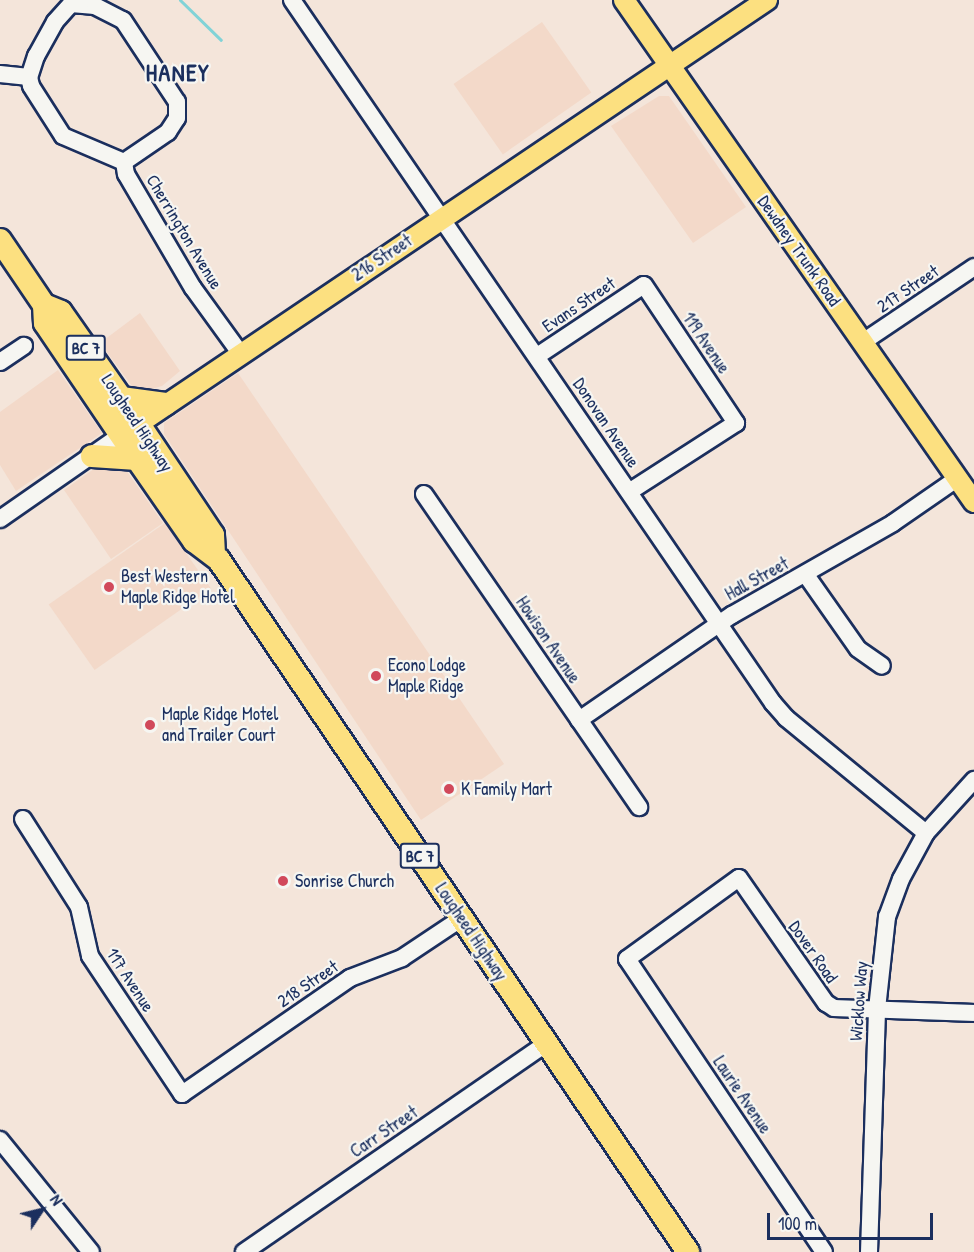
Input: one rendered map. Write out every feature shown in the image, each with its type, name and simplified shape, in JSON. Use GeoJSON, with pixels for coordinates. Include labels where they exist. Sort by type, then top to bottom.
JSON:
{"type":"FeatureCollection","features":[{"type":"Feature","properties":{"kind":"highway","name":"Lougheed Highway"},"geometry":{"type":"LineString","coordinates":[[0,240],[44,305],[45,323],[213,535],[214,552]]}},
{"type":"Feature","properties":{"kind":"highway","name":"Lougheed Highway"},"geometry":{"type":"LineString","coordinates":[[44,305],[61,312],[121,398],[137,459],[194,540],[214,552],[688,1252]]}},
{"type":"Feature","properties":{"kind":"highway"},"geometry":{"type":"LineString","coordinates":[[121,398],[166,404]]}},
{"type":"Feature","properties":{"kind":"highway"},"geometry":{"type":"LineString","coordinates":[[92,456],[137,459]]}},
{"type":"Feature","properties":{"kind":"main road","name":"Dewdney Trunk Road"},"geometry":{"type":"LineString","coordinates":[[624,0],[974,501]]}},
{"type":"Feature","properties":{"kind":"main road","name":"216 Street"},"geometry":{"type":"LineString","coordinates":[[130,430],[240,353],[767,0]]}},
{"type":"Feature","properties":{"kind":"street","name":"Donovan Avenue"},"geometry":{"type":"LineString","coordinates":[[292,0],[443,217],[628,492],[786,718],[926,833]]}},
{"type":"Feature","properties":{"kind":"street"},"geometry":{"type":"LineString","coordinates":[[0,74],[29,77],[55,22],[69,2],[95,6],[123,20],[177,102],[177,118],[168,132],[124,162]]}},
{"type":"Feature","properties":{"kind":"street","name":"Cherrington Avenue"},"geometry":{"type":"LineString","coordinates":[[29,77],[63,136],[124,162],[126,174],[193,288],[240,353]]}},
{"type":"Feature","properties":{"kind":"street","name":"217 Street"},"geometry":{"type":"LineString","coordinates":[[863,342],[974,267]]}},
{"type":"Feature","properties":{"kind":"street","name":"Evans Street"},"geometry":{"type":"LineString","coordinates":[[537,356],[644,285]]}},
{"type":"Feature","properties":{"kind":"street","name":"119 Avenue"},"geometry":{"type":"LineString","coordinates":[[628,492],[736,423],[644,285]]}},
{"type":"Feature","properties":{"kind":"street"},"geometry":{"type":"LineString","coordinates":[[0,363],[24,346]]}},
{"type":"Feature","properties":{"kind":"street","name":"216 Street"},"geometry":{"type":"LineString","coordinates":[[1,516],[130,430]]}},
{"type":"Feature","properties":{"kind":"street","name":"Hall Street"},"geometry":{"type":"LineString","coordinates":[[579,720],[719,624],[806,574],[958,478]]}},
{"type":"Feature","properties":{"kind":"street","name":"Howison Avenue"},"geometry":{"type":"LineString","coordinates":[[424,494],[639,807]]}},
{"type":"Feature","properties":{"kind":"street"},"geometry":{"type":"LineString","coordinates":[[806,574],[858,649],[882,666]]}},
{"type":"Feature","properties":{"kind":"street","name":"Wicklow Way"},"geometry":{"type":"LineString","coordinates":[[868,1252],[877,1009],[887,917],[901,879],[926,833],[974,780]]}},
{"type":"Feature","properties":{"kind":"street","name":"117 Avenue"},"geometry":{"type":"LineString","coordinates":[[23,819],[79,907],[90,956],[182,1094]]}},
{"type":"Feature","properties":{"kind":"street","name":"Dover Road"},"geometry":{"type":"LineString","coordinates":[[739,878],[826,1003],[834,1008],[974,1013]]}},
{"type":"Feature","properties":{"kind":"street","name":"Laurie Avenue"},"geometry":{"type":"LineString","coordinates":[[739,878],[627,959],[824,1252]]}},
{"type":"Feature","properties":{"kind":"street","name":"218 Street"},"geometry":{"type":"LineString","coordinates":[[182,1094],[350,978],[402,958],[462,918]]}},
{"type":"Feature","properties":{"kind":"street","name":"Carr Street"},"geometry":{"type":"LineString","coordinates":[[244,1252],[547,1043]]}},
{"type":"Feature","properties":{"kind":"street"},"geometry":{"type":"LineString","coordinates":[[0,1140],[91,1252]]}},
{"type":"Feature","properties":{"kind":"shaded area"},"geometry":{"type":"Polygon","coordinates":[[[542,22],[591,92],[503,154],[454,84],[542,22]]]}},
{"type":"Feature","properties":{"kind":"shaded area"},"geometry":{"type":"Polygon","coordinates":[[[659,96],[669,96],[746,207],[693,243],[611,126],[659,96]]]}},
{"type":"Feature","properties":{"kind":"shaded area"},"geometry":{"type":"Polygon","coordinates":[[[140,313],[180,371],[162,386],[148,390],[132,386],[100,343],[140,313]]]}},
{"type":"Feature","properties":{"kind":"shaded area"},"geometry":{"type":"Polygon","coordinates":[[[58,370],[102,433],[16,491],[0,465],[0,412],[58,370]]]}},
{"type":"Feature","properties":{"kind":"shaded area"},"geometry":{"type":"Polygon","coordinates":[[[238,373],[504,764],[421,820],[164,434],[164,423],[238,373]]]}},
{"type":"Feature","properties":{"kind":"shaded area"},"geometry":{"type":"Polygon","coordinates":[[[98,466],[124,467],[163,523],[111,559],[64,490],[98,466]]]}},
{"type":"Feature","properties":{"kind":"shaded area"},"geometry":{"type":"Polygon","coordinates":[[[165,523],[211,589],[95,670],[49,604],[165,523]]]}},
{"type":"Feature","properties":{"kind":"waterway"},"geometry":{"type":"LineString","coordinates":[[180,0],[221,40]]}},
{"type":"Feature","properties":{"kind":"place","name":"Best Western Maple Ridge Hotel"},"geometry":{"type":"Point","coordinates":[109,587]}},
{"type":"Feature","properties":{"kind":"place","name":"Econo Lodge Maple Ridge"},"geometry":{"type":"Point","coordinates":[376,676]}},
{"type":"Feature","properties":{"kind":"place","name":"Maple Ridge Motel and Trailer Court"},"geometry":{"type":"Point","coordinates":[150,725]}},
{"type":"Feature","properties":{"kind":"place","name":"K Family Mart"},"geometry":{"type":"Point","coordinates":[449,789]}},
{"type":"Feature","properties":{"kind":"place","name":"Sonrise Church"},"geometry":{"type":"Point","coordinates":[283,881]}},
{"type":"Feature","properties":{"kind":"district","name":"HANEY"},"geometry":{"type":"Point","coordinates":[178,73]}}]}
